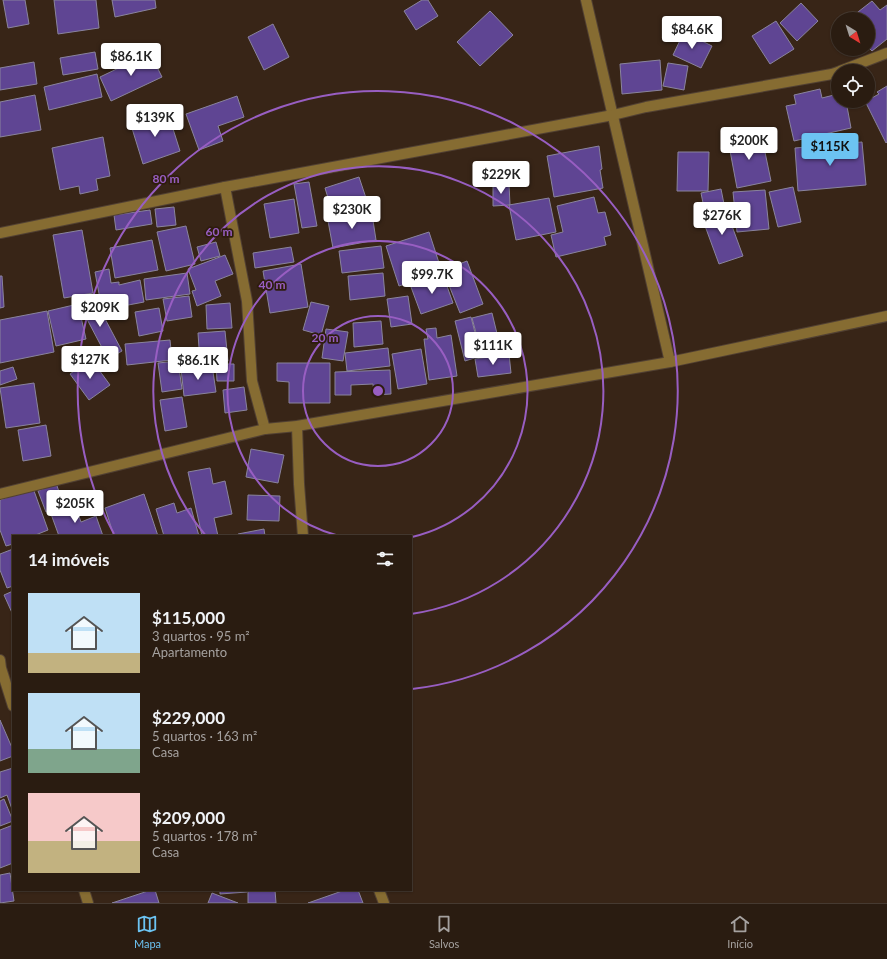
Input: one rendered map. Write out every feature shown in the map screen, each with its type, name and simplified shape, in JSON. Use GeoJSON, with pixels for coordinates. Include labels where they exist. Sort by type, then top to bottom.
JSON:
{"type":"FeatureCollection","features":[{"type":"Feature","properties":{"kind":"street"},"geometry":{"type":"LineString","coordinates":[[586,0],[670,362]]}},
{"type":"Feature","properties":{"kind":"street"},"geometry":{"type":"LineString","coordinates":[[858,64],[887,53]]}},
{"type":"Feature","properties":{"kind":"street"},"geometry":{"type":"LineString","coordinates":[[0,233],[225,187],[613,116],[646,107],[831,74]]}},
{"type":"Feature","properties":{"kind":"street"},"geometry":{"type":"LineString","coordinates":[[225,187],[247,301],[252,382],[265,429]]}},
{"type":"Feature","properties":{"kind":"street"},"geometry":{"type":"LineString","coordinates":[[0,494],[265,429],[297,426],[670,362],[887,316]]}},
{"type":"Feature","properties":{"kind":"street"},"geometry":{"type":"LineString","coordinates":[[297,426],[303,535]]}},
{"type":"Feature","properties":{"kind":"street"},"geometry":{"type":"LineString","coordinates":[[0,665],[12,703]]}},
{"type":"Feature","properties":{"kind":"street"},"geometry":{"type":"LineString","coordinates":[[84,891],[88,903]]}},
{"type":"Feature","properties":{"kind":"street"},"geometry":{"type":"LineString","coordinates":[[379,891],[384,903]]}},
{"type":"Feature","properties":{"kind":"building"},"geometry":{"type":"Polygon","coordinates":[[[3,0],[25,0],[29,24],[8,28],[3,0]]]}},
{"type":"Feature","properties":{"kind":"building"},"geometry":{"type":"Polygon","coordinates":[[[54,0],[96,0],[99,28],[58,34],[54,0]]]}},
{"type":"Feature","properties":{"kind":"building"},"geometry":{"type":"Polygon","coordinates":[[[112,0],[155,0],[156,8],[115,17],[112,0]]]}},
{"type":"Feature","properties":{"kind":"building"},"geometry":{"type":"Polygon","coordinates":[[[422,0],[428,0],[438,16],[416,30],[404,11],[422,0]]]}},
{"type":"Feature","properties":{"kind":"building"},"geometry":{"type":"Polygon","coordinates":[[[872,1],[880,10],[887,5],[887,39],[875,49],[875,12],[858,12],[872,1]]]}},
{"type":"Feature","properties":{"kind":"building"},"geometry":{"type":"Polygon","coordinates":[[[801,3],[818,21],[797,41],[780,23],[801,3]]]}},
{"type":"Feature","properties":{"kind":"building"},"geometry":{"type":"Polygon","coordinates":[[[490,11],[513,35],[480,66],[457,42],[490,11]]]}},
{"type":"Feature","properties":{"kind":"building"},"geometry":{"type":"Polygon","coordinates":[[[776,21],[794,49],[770,64],[752,36],[776,21]]]}},
{"type":"Feature","properties":{"kind":"building"},"geometry":{"type":"Polygon","coordinates":[[[273,24],[289,57],[264,70],[248,37],[273,24]]]}},
{"type":"Feature","properties":{"kind":"building"},"geometry":{"type":"Polygon","coordinates":[[[684,32],[712,46],[701,68],[673,55],[684,32]]]}},
{"type":"Feature","properties":{"kind":"building"},"geometry":{"type":"Polygon","coordinates":[[[95,52],[98,69],[63,75],[60,58],[95,52]]]}},
{"type":"Feature","properties":{"kind":"building"},"geometry":{"type":"Polygon","coordinates":[[[150,53],[162,77],[111,101],[100,77],[150,53]]]}},
{"type":"Feature","properties":{"kind":"building"},"geometry":{"type":"Polygon","coordinates":[[[660,60],[662,90],[622,94],[620,64],[660,60]]]}},
{"type":"Feature","properties":{"kind":"building"},"geometry":{"type":"Polygon","coordinates":[[[34,62],[37,84],[0,90],[0,68],[34,62]]]}},
{"type":"Feature","properties":{"kind":"building"},"geometry":{"type":"Polygon","coordinates":[[[668,63],[688,66],[684,90],[663,86],[668,63]]]}},
{"type":"Feature","properties":{"kind":"building"},"geometry":{"type":"Polygon","coordinates":[[[97,74],[102,97],[49,110],[44,87],[97,74]]]}},
{"type":"Feature","properties":{"kind":"building"},"geometry":{"type":"Polygon","coordinates":[[[887,86],[886,143],[868,108],[875,108],[875,96],[879,94],[877,92],[887,86]]]}},
{"type":"Feature","properties":{"kind":"building"},"geometry":{"type":"Polygon","coordinates":[[[820,89],[822,98],[831,96],[831,108],[847,108],[851,128],[794,141],[786,106],[796,104],[794,95],[820,89]]]}},
{"type":"Feature","properties":{"kind":"building"},"geometry":{"type":"Polygon","coordinates":[[[35,95],[41,130],[0,137],[0,102],[35,95]]]}},
{"type":"Feature","properties":{"kind":"building"},"geometry":{"type":"Polygon","coordinates":[[[237,96],[244,117],[218,126],[223,141],[199,150],[186,114],[237,96]]]}},
{"type":"Feature","properties":{"kind":"building"},"geometry":{"type":"Polygon","coordinates":[[[168,113],[180,151],[143,164],[131,125],[168,113]]]}},
{"type":"Feature","properties":{"kind":"building"},"geometry":{"type":"Polygon","coordinates":[[[761,133],[771,181],[737,188],[728,140],[761,133]]]}},
{"type":"Feature","properties":{"kind":"building"},"geometry":{"type":"Polygon","coordinates":[[[103,137],[110,176],[96,179],[98,190],[80,194],[79,186],[60,190],[52,148],[103,137]]]}},
{"type":"Feature","properties":{"kind":"building"},"geometry":{"type":"Polygon","coordinates":[[[862,142],[866,185],[798,191],[795,148],[862,142]]]}},
{"type":"Feature","properties":{"kind":"building"},"geometry":{"type":"Polygon","coordinates":[[[599,146],[602,169],[600,170],[603,188],[554,197],[547,156],[599,146]]]}},
{"type":"Feature","properties":{"kind":"building"},"geometry":{"type":"Polygon","coordinates":[[[678,152],[709,152],[708,191],[677,191],[678,152]]]}},
{"type":"Feature","properties":{"kind":"building"},"geometry":{"type":"Polygon","coordinates":[[[359,177],[367,201],[332,211],[325,188],[359,177]]]}},
{"type":"Feature","properties":{"kind":"building"},"geometry":{"type":"Polygon","coordinates":[[[309,182],[317,226],[302,228],[294,184],[309,182]]]}},
{"type":"Feature","properties":{"kind":"building"},"geometry":{"type":"Polygon","coordinates":[[[509,184],[510,205],[493,206],[493,185],[509,184]]]}},
{"type":"Feature","properties":{"kind":"building"},"geometry":{"type":"Polygon","coordinates":[[[793,187],[801,222],[778,227],[769,192],[793,187]]]}},
{"type":"Feature","properties":{"kind":"building"},"geometry":{"type":"Polygon","coordinates":[[[721,189],[724,204],[704,208],[701,193],[721,189]]]}},
{"type":"Feature","properties":{"kind":"building"},"geometry":{"type":"Polygon","coordinates":[[[765,190],[769,229],[737,232],[733,192],[765,190]]]}},
{"type":"Feature","properties":{"kind":"building"},"geometry":{"type":"Polygon","coordinates":[[[594,197],[598,213],[605,212],[611,235],[604,237],[606,245],[556,257],[551,235],[563,232],[557,206],[594,197]]]}},
{"type":"Feature","properties":{"kind":"building"},"geometry":{"type":"Polygon","coordinates":[[[549,198],[556,232],[516,240],[509,205],[549,198]]]}},
{"type":"Feature","properties":{"kind":"building"},"geometry":{"type":"Polygon","coordinates":[[[294,199],[299,233],[270,238],[264,204],[294,199]]]}},
{"type":"Feature","properties":{"kind":"building"},"geometry":{"type":"Polygon","coordinates":[[[174,207],[176,225],[157,227],[155,209],[174,207]]]}},
{"type":"Feature","properties":{"kind":"building"},"geometry":{"type":"Polygon","coordinates":[[[725,207],[743,256],[719,264],[701,215],[725,207]]]}},
{"type":"Feature","properties":{"kind":"building"},"geometry":{"type":"Polygon","coordinates":[[[150,210],[152,224],[116,230],[114,215],[150,210]]]}},
{"type":"Feature","properties":{"kind":"building"},"geometry":{"type":"Polygon","coordinates":[[[358,211],[359,216],[372,214],[376,240],[333,248],[328,221],[345,218],[344,213],[358,211]]]}},
{"type":"Feature","properties":{"kind":"building"},"geometry":{"type":"Polygon","coordinates":[[[186,226],[195,264],[166,271],[157,232],[186,226]]]}},
{"type":"Feature","properties":{"kind":"building"},"geometry":{"type":"Polygon","coordinates":[[[82,230],[93,293],[64,298],[53,235],[82,230]]]}},
{"type":"Feature","properties":{"kind":"building"},"geometry":{"type":"Polygon","coordinates":[[[429,232],[442,272],[399,286],[386,246],[429,232]]]}},
{"type":"Feature","properties":{"kind":"building"},"geometry":{"type":"Polygon","coordinates":[[[152,240],[158,270],[115,278],[110,248],[152,240]]]}},
{"type":"Feature","properties":{"kind":"building"},"geometry":{"type":"Polygon","coordinates":[[[216,242],[220,256],[201,261],[197,247],[216,242]]]}},
{"type":"Feature","properties":{"kind":"building"},"geometry":{"type":"Polygon","coordinates":[[[381,246],[384,268],[342,273],[339,251],[381,246]]]}},
{"type":"Feature","properties":{"kind":"building"},"geometry":{"type":"Polygon","coordinates":[[[291,247],[294,262],[255,268],[253,253],[291,247]]]}},
{"type":"Feature","properties":{"kind":"building"},"geometry":{"type":"Polygon","coordinates":[[[225,255],[233,274],[215,281],[221,296],[197,306],[192,291],[196,290],[188,269],[225,255]]]}},
{"type":"Feature","properties":{"kind":"building"},"geometry":{"type":"Polygon","coordinates":[[[467,261],[483,304],[460,313],[443,270],[467,261]]]}},
{"type":"Feature","properties":{"kind":"building"},"geometry":{"type":"Polygon","coordinates":[[[301,264],[308,307],[270,313],[263,271],[301,264]]]}},
{"type":"Feature","properties":{"kind":"building"},"geometry":{"type":"Polygon","coordinates":[[[109,269],[111,283],[119,282],[119,285],[140,280],[144,302],[102,310],[95,272],[109,269]]]}},
{"type":"Feature","properties":{"kind":"building"},"geometry":{"type":"Polygon","coordinates":[[[187,273],[190,294],[146,300],[144,279],[187,273]]]}},
{"type":"Feature","properties":{"kind":"building"},"geometry":{"type":"Polygon","coordinates":[[[383,273],[385,296],[350,300],[348,276],[383,273]]]}},
{"type":"Feature","properties":{"kind":"building"},"geometry":{"type":"Polygon","coordinates":[[[443,275],[453,303],[421,314],[411,287],[443,275]]]}},
{"type":"Feature","properties":{"kind":"building"},"geometry":{"type":"Polygon","coordinates":[[[0,276],[2,276],[4,307],[0,308],[0,276]]]}},
{"type":"Feature","properties":{"kind":"building"},"geometry":{"type":"Polygon","coordinates":[[[93,296],[122,351],[108,359],[79,304],[93,296]]]}},
{"type":"Feature","properties":{"kind":"building"},"geometry":{"type":"Polygon","coordinates":[[[189,296],[192,317],[167,321],[163,299],[189,296]]]}},
{"type":"Feature","properties":{"kind":"building"},"geometry":{"type":"Polygon","coordinates":[[[408,296],[412,324],[391,327],[387,299],[408,296]]]}},
{"type":"Feature","properties":{"kind":"building"},"geometry":{"type":"Polygon","coordinates":[[[311,302],[329,306],[321,335],[303,330],[311,302]]]}},
{"type":"Feature","properties":{"kind":"building"},"geometry":{"type":"Polygon","coordinates":[[[230,303],[232,328],[207,329],[206,305],[230,303]]]}},
{"type":"Feature","properties":{"kind":"building"},"geometry":{"type":"Polygon","coordinates":[[[78,304],[86,339],[56,346],[48,311],[78,304]]]}},
{"type":"Feature","properties":{"kind":"building"},"geometry":{"type":"Polygon","coordinates":[[[159,308],[163,331],[139,336],[135,312],[159,308]]]}},
{"type":"Feature","properties":{"kind":"building"},"geometry":{"type":"Polygon","coordinates":[[[47,311],[54,352],[0,363],[0,320],[47,311]]]}},
{"type":"Feature","properties":{"kind":"building"},"geometry":{"type":"Polygon","coordinates":[[[492,313],[501,350],[482,355],[472,318],[492,313]]]}},
{"type":"Feature","properties":{"kind":"building"},"geometry":{"type":"Polygon","coordinates":[[[471,317],[481,356],[465,361],[455,321],[471,317]]]}},
{"type":"Feature","properties":{"kind":"building"},"geometry":{"type":"Polygon","coordinates":[[[381,321],[383,344],[354,347],[353,323],[381,321]]]}},
{"type":"Feature","properties":{"kind":"building"},"geometry":{"type":"Polygon","coordinates":[[[436,328],[437,338],[451,335],[457,376],[429,380],[424,339],[428,339],[426,329],[436,328]]]}},
{"type":"Feature","properties":{"kind":"building"},"geometry":{"type":"Polygon","coordinates":[[[326,329],[348,332],[343,361],[322,358],[326,329]]]}},
{"type":"Feature","properties":{"kind":"building"},"geometry":{"type":"Polygon","coordinates":[[[225,331],[228,361],[200,363],[198,333],[225,331]]]}},
{"type":"Feature","properties":{"kind":"building"},"geometry":{"type":"Polygon","coordinates":[[[170,340],[172,360],[127,365],[125,344],[170,340]]]}},
{"type":"Feature","properties":{"kind":"building"},"geometry":{"type":"Polygon","coordinates":[[[182,348],[197,350],[195,363],[180,360],[182,348]]]}},
{"type":"Feature","properties":{"kind":"building"},"geometry":{"type":"Polygon","coordinates":[[[388,348],[390,366],[347,371],[345,353],[388,348]]]}},
{"type":"Feature","properties":{"kind":"building"},"geometry":{"type":"Polygon","coordinates":[[[421,349],[427,384],[398,389],[392,354],[421,349]]]}},
{"type":"Feature","properties":{"kind":"building"},"geometry":{"type":"Polygon","coordinates":[[[509,354],[511,373],[478,377],[475,359],[509,354]]]}},
{"type":"Feature","properties":{"kind":"building"},"geometry":{"type":"Polygon","coordinates":[[[91,359],[110,385],[89,400],[70,374],[91,359]]]}},
{"type":"Feature","properties":{"kind":"building"},"geometry":{"type":"Polygon","coordinates":[[[178,361],[182,389],[162,392],[158,363],[178,361]]]}},
{"type":"Feature","properties":{"kind":"building"},"geometry":{"type":"Polygon","coordinates":[[[277,363],[330,363],[330,403],[289,403],[289,382],[277,381],[277,363]]]}},
{"type":"Feature","properties":{"kind":"building"},"geometry":{"type":"Polygon","coordinates":[[[216,364],[234,364],[234,381],[217,381],[216,364]]]}},
{"type":"Feature","properties":{"kind":"building"},"geometry":{"type":"Polygon","coordinates":[[[212,365],[216,392],[184,396],[181,369],[212,365]]]}},
{"type":"Feature","properties":{"kind":"building"},"geometry":{"type":"Polygon","coordinates":[[[13,367],[17,379],[0,385],[0,371],[13,367]]]}},
{"type":"Feature","properties":{"kind":"building"},"geometry":{"type":"Polygon","coordinates":[[[390,370],[391,394],[374,395],[373,384],[351,385],[351,395],[335,395],[335,372],[390,370]]]}},
{"type":"Feature","properties":{"kind":"building"},"geometry":{"type":"Polygon","coordinates":[[[34,383],[40,423],[6,428],[0,388],[34,383]]]}},
{"type":"Feature","properties":{"kind":"building"},"geometry":{"type":"Polygon","coordinates":[[[244,387],[247,410],[225,413],[223,390],[244,387]]]}},
{"type":"Feature","properties":{"kind":"building"},"geometry":{"type":"Polygon","coordinates":[[[182,397],[187,427],[165,431],[160,400],[182,397]]]}},
{"type":"Feature","properties":{"kind":"building"},"geometry":{"type":"Polygon","coordinates":[[[46,425],[51,456],[23,461],[18,430],[46,425]]]}},
{"type":"Feature","properties":{"kind":"building"},"geometry":{"type":"Polygon","coordinates":[[[251,449],[284,455],[278,483],[246,477],[251,449]]]}},
{"type":"Feature","properties":{"kind":"building"},"geometry":{"type":"Polygon","coordinates":[[[210,468],[213,484],[225,481],[232,514],[214,518],[218,535],[202,535],[188,472],[210,468]]]}},
{"type":"Feature","properties":{"kind":"building"},"geometry":{"type":"Polygon","coordinates":[[[56,483],[64,506],[46,512],[38,491],[56,483]]]}},
{"type":"Feature","properties":{"kind":"building"},"geometry":{"type":"Polygon","coordinates":[[[33,488],[48,530],[36,535],[12,535],[12,544],[6,546],[0,530],[0,500],[33,488]]]}},
{"type":"Feature","properties":{"kind":"building"},"geometry":{"type":"Polygon","coordinates":[[[144,494],[158,535],[114,535],[105,508],[144,494]]]}},
{"type":"Feature","properties":{"kind":"building"},"geometry":{"type":"Polygon","coordinates":[[[248,495],[280,496],[279,521],[247,520],[248,495]]]}},
{"type":"Feature","properties":{"kind":"building"},"geometry":{"type":"Polygon","coordinates":[[[174,503],[177,513],[191,508],[199,535],[164,535],[156,509],[174,503]]]}},
{"type":"Feature","properties":{"kind":"building"},"geometry":{"type":"Polygon","coordinates":[[[75,505],[81,522],[96,516],[103,535],[59,535],[51,514],[75,505]]]}},
{"type":"Feature","properties":{"kind":"building"},"geometry":{"type":"Polygon","coordinates":[[[264,529],[265,535],[238,535],[264,529]]]}},
{"type":"Feature","properties":{"kind":"building"},"geometry":{"type":"Polygon","coordinates":[[[12,549],[12,586],[7,588],[0,570],[0,554],[12,549]]]}},
{"type":"Feature","properties":{"kind":"building"},"geometry":{"type":"Polygon","coordinates":[[[12,591],[12,613],[4,595],[12,591]]]}},
{"type":"Feature","properties":{"kind":"building"},"geometry":{"type":"Polygon","coordinates":[[[0,720],[12,748],[12,756],[0,761],[0,720]]]}},
{"type":"Feature","properties":{"kind":"building"},"geometry":{"type":"Polygon","coordinates":[[[12,768],[12,809],[7,795],[0,798],[0,772],[12,768]]]}},
{"type":"Feature","properties":{"kind":"building"},"geometry":{"type":"Polygon","coordinates":[[[4,799],[12,821],[0,826],[0,801],[4,799]]]}},
{"type":"Feature","properties":{"kind":"building"},"geometry":{"type":"Polygon","coordinates":[[[12,825],[12,863],[0,868],[0,830],[12,825]]]}},
{"type":"Feature","properties":{"kind":"building"},"geometry":{"type":"Polygon","coordinates":[[[10,873],[14,901],[0,903],[0,875],[10,873]]]}},
{"type":"Feature","properties":{"kind":"building"},"geometry":{"type":"Polygon","coordinates":[[[148,891],[155,891],[159,903],[112,903],[148,891]]]}},
{"type":"Feature","properties":{"kind":"building"},"geometry":{"type":"Polygon","coordinates":[[[220,891],[247,891],[247,892],[220,894],[220,891]]]}},
{"type":"Feature","properties":{"kind":"building"},"geometry":{"type":"Polygon","coordinates":[[[248,891],[275,891],[276,903],[248,903],[248,891]]]}},
{"type":"Feature","properties":{"kind":"building"},"geometry":{"type":"Polygon","coordinates":[[[342,891],[358,891],[363,903],[308,903],[342,891]]]}},
{"type":"Feature","properties":{"kind":"building"},"geometry":{"type":"Polygon","coordinates":[[[212,893],[238,903],[208,903],[212,893]]]}}]}
